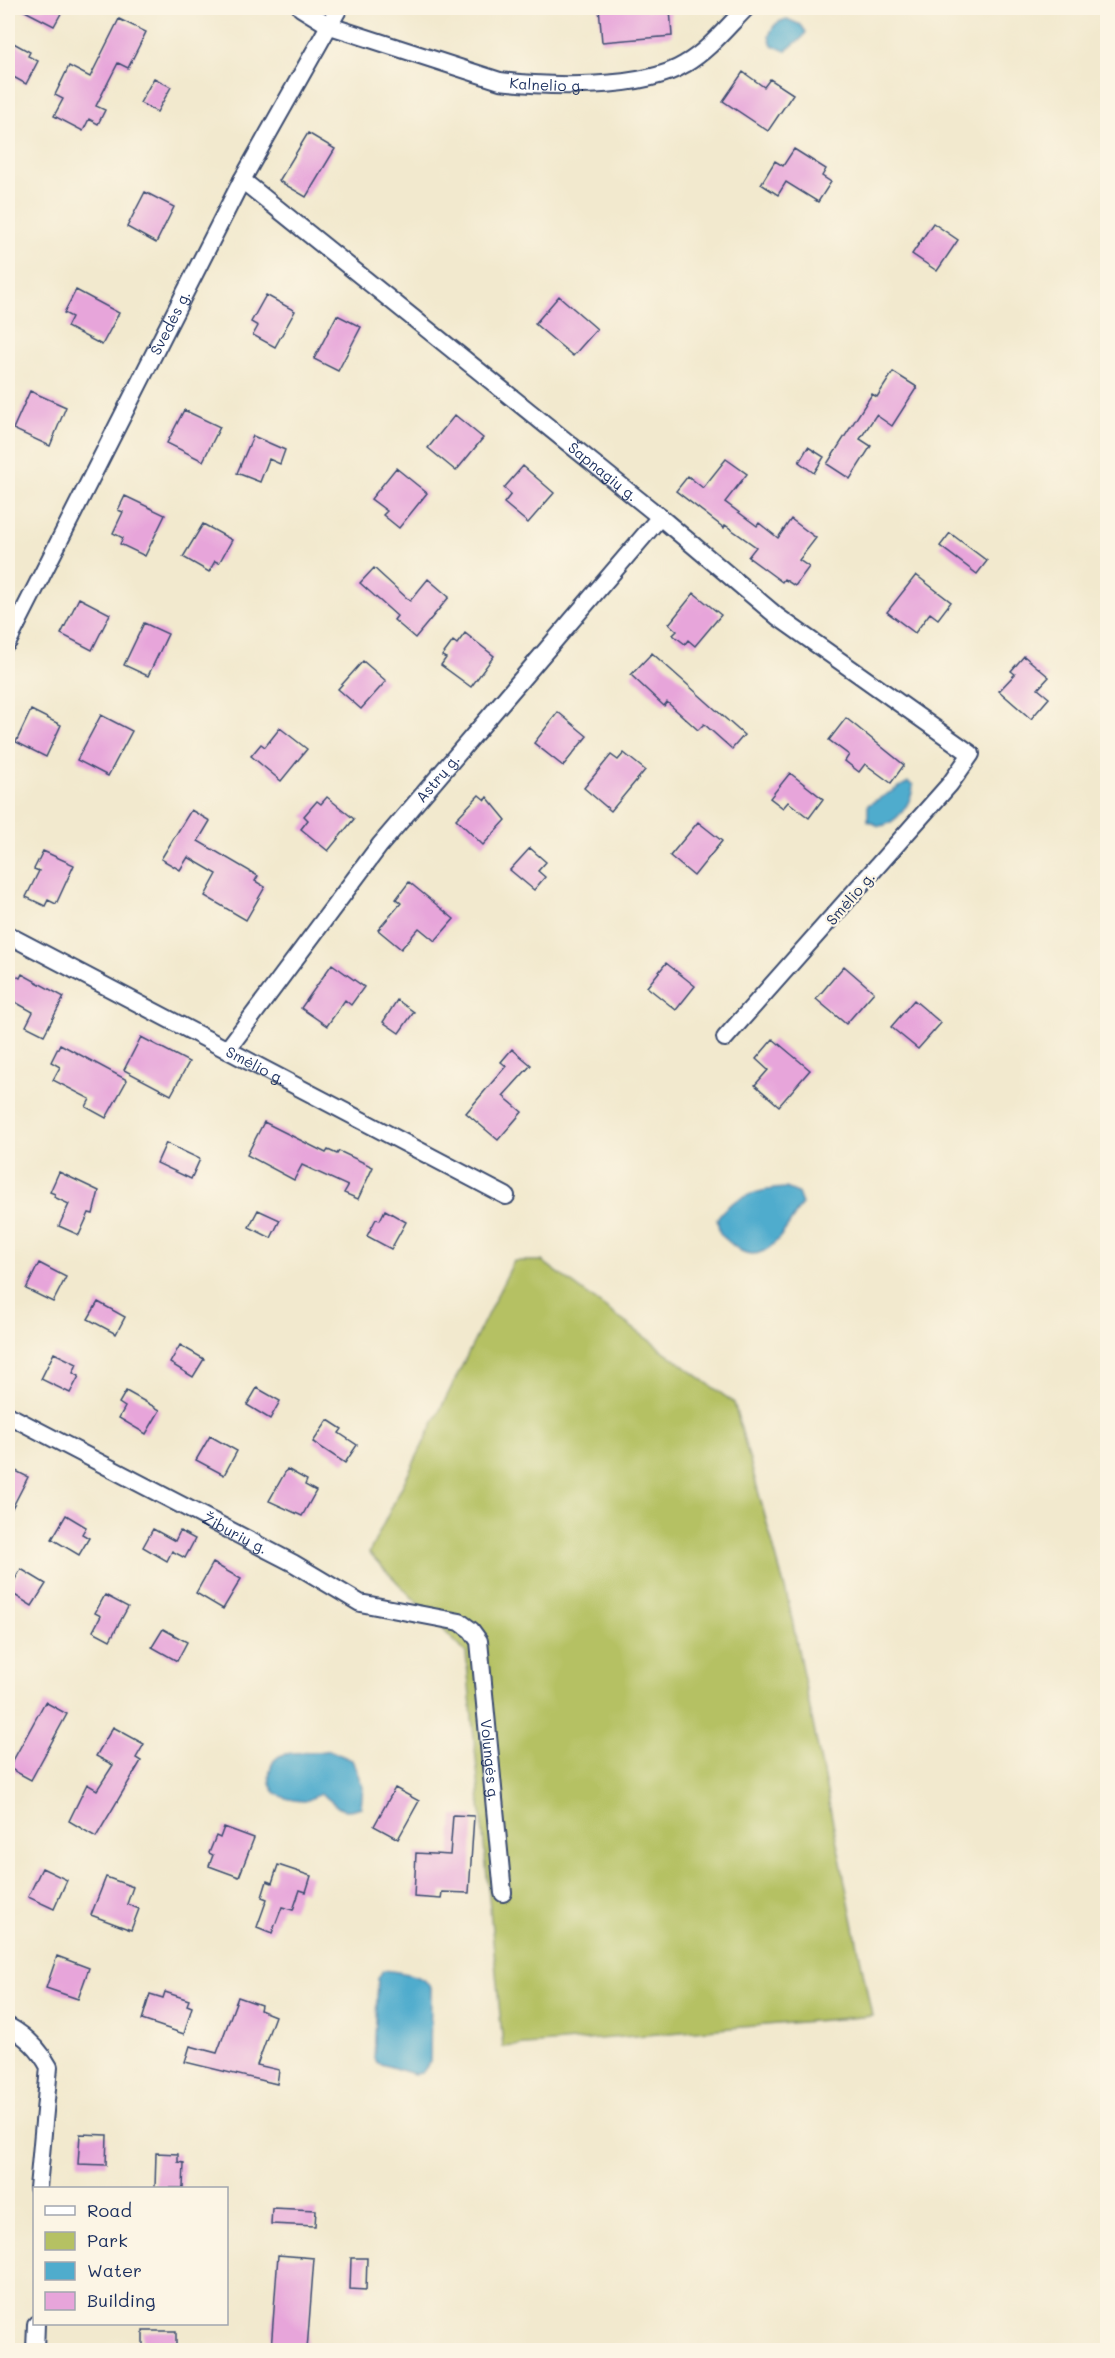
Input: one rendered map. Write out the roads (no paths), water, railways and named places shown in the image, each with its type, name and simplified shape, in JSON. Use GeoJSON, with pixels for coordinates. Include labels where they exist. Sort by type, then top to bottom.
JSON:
{"type":"FeatureCollection","features":[{"type":"Feature","properties":{"kind":"street","name":"Kalnelio g."},"geometry":{"type":"LineString","coordinates":[[301,8],[330,26],[500,81],[526,84],[625,82],[663,76],[686,64],[718,38],[746,8]]}},
{"type":"Feature","properties":{"kind":"street","name":"Švedės g."},"geometry":{"type":"LineString","coordinates":[[8,642],[242,180],[339,8]]}},
{"type":"Feature","properties":{"kind":"street","name":"Šapnagių g."},"geometry":{"type":"LineString","coordinates":[[242,180],[660,517],[778,617],[971,754]]}},
{"type":"Feature","properties":{"kind":"street","name":"Astrų g."},"geometry":{"type":"LineString","coordinates":[[227,1050],[380,844],[660,517]]}},
{"type":"Feature","properties":{"kind":"street","name":"Smėlio g."},"geometry":{"type":"LineString","coordinates":[[726,1038],[950,784],[971,754]]}},
{"type":"Feature","properties":{"kind":"street","name":"Smėlio g."},"geometry":{"type":"LineString","coordinates":[[8,935],[506,1196]]}},
{"type":"Feature","properties":{"kind":"street","name":"Žiburių g."},"geometry":{"type":"LineString","coordinates":[[8,1415],[293,1563],[360,1604],[441,1617],[460,1622],[471,1630]]}},
{"type":"Feature","properties":{"kind":"street","name":"Volungės g."},"geometry":{"type":"LineString","coordinates":[[471,1630],[479,1641],[502,1893]]}},
{"type":"Feature","properties":{"kind":"street"},"geometry":{"type":"LineString","coordinates":[[8,2026],[23,2034],[42,2053],[49,2067],[38,2187]]}},
{"type":"Feature","properties":{"kind":"street"},"geometry":{"type":"LineString","coordinates":[[35,2350],[36,2325]]}},
{"type":"Feature","properties":{"kind":"water"},"geometry":{"type":"Polygon","coordinates":[[[787,19],[801,25],[806,32],[785,51],[772,45],[769,37],[775,25],[787,19]]]}},
{"type":"Feature","properties":{"kind":"water"},"geometry":{"type":"Polygon","coordinates":[[[908,782],[913,785],[912,792],[907,805],[897,817],[879,826],[868,821],[868,805],[908,782]]]}},
{"type":"Feature","properties":{"kind":"water"},"geometry":{"type":"Polygon","coordinates":[[[786,1188],[798,1193],[802,1204],[785,1231],[761,1253],[751,1254],[741,1251],[720,1234],[717,1219],[729,1205],[757,1192],[786,1188]]]}},
{"type":"Feature","properties":{"kind":"water"},"geometry":{"type":"Polygon","coordinates":[[[329,1750],[352,1760],[363,1787],[361,1807],[342,1809],[321,1794],[304,1801],[292,1800],[274,1791],[270,1781],[270,1770],[278,1757],[329,1750]]]}},
{"type":"Feature","properties":{"kind":"water"},"geometry":{"type":"Polygon","coordinates":[[[383,1970],[416,1976],[431,1987],[430,2062],[422,2073],[414,2074],[378,2063],[374,2059],[378,1979],[383,1970]]]}}]}
